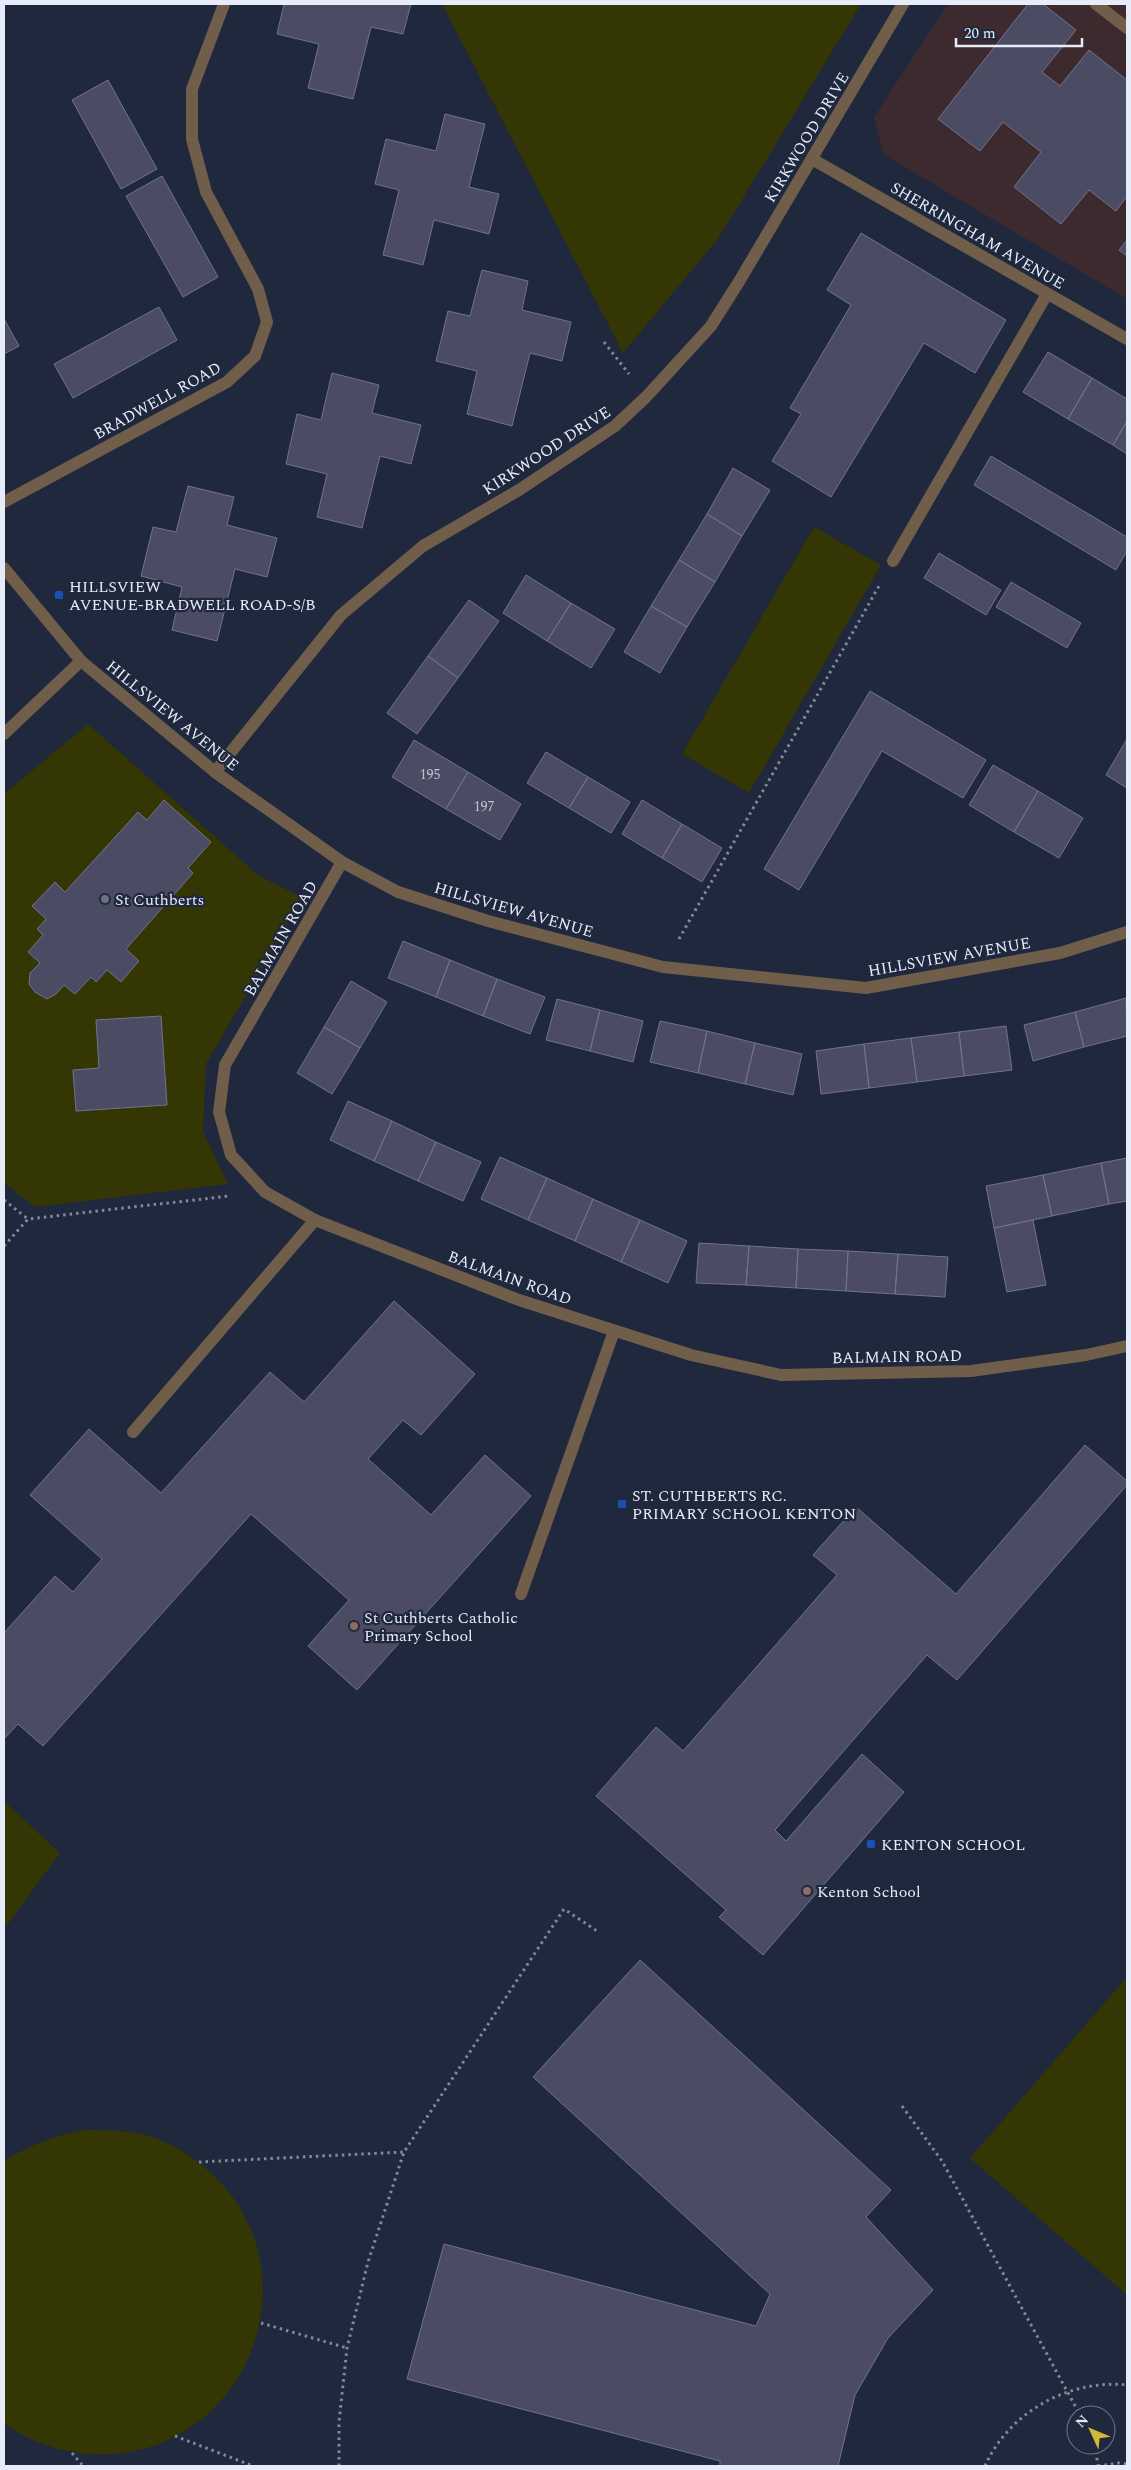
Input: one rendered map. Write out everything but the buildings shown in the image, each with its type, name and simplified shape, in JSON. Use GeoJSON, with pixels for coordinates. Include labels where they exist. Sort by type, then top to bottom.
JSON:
{"type":"FeatureCollection","features":[{"type":"Feature","properties":{"kind":"street","name":"BRADWELL ROAD"},"geometry":{"type":"LineString","coordinates":[[4,502],[227,382],[255,356],[267,322],[258,289],[206,192],[192,139],[192,89],[224,4]]}},
{"type":"Feature","properties":{"kind":"street","name":"KIRKWOOD DRIVE"},"geometry":{"type":"LineString","coordinates":[[215,772],[341,615],[424,546],[575,454],[615,426],[646,397],[710,326],[812,159],[903,4]]}},
{"type":"Feature","properties":{"kind":"street"},"geometry":{"type":"LineString","coordinates":[[1096,4],[1127,28]]}},
{"type":"Feature","properties":{"kind":"street","name":"SHERRINGHAM AVENUE"},"geometry":{"type":"LineString","coordinates":[[812,159],[1127,339]]}},
{"type":"Feature","properties":{"kind":"street"},"geometry":{"type":"LineString","coordinates":[[893,561],[1047,294]]}},
{"type":"Feature","properties":{"kind":"street","name":"HILLSVIEW AVENUE"},"geometry":{"type":"LineString","coordinates":[[4,568],[81,661],[215,772],[342,862],[398,892],[488,921],[663,967],[866,988],[1060,953],[1127,932]]}},
{"type":"Feature","properties":{"kind":"street"},"geometry":{"type":"LineString","coordinates":[[4,734],[81,661]]}},
{"type":"Feature","properties":{"kind":"street","name":"BALMAIN ROAD"},"geometry":{"type":"LineString","coordinates":[[342,862],[225,1065],[220,1112],[231,1155],[264,1192],[315,1220],[519,1300],[691,1356],[781,1375],[971,1371],[1086,1355],[1127,1346]]}},
{"type":"Feature","properties":{"kind":"street"},"geometry":{"type":"LineString","coordinates":[[133,1432],[315,1220]]}},
{"type":"Feature","properties":{"kind":"street"},"geometry":{"type":"LineString","coordinates":[[521,1594],[614,1331]]}},
{"type":"Feature","properties":{"kind":"path"},"geometry":{"type":"LineString","coordinates":[[604,342],[646,397]]}},
{"type":"Feature","properties":{"kind":"path"},"geometry":{"type":"LineString","coordinates":[[663,967],[893,561]]}},
{"type":"Feature","properties":{"kind":"path"},"geometry":{"type":"LineString","coordinates":[[4,1246],[28,1219],[264,1192]]}},
{"type":"Feature","properties":{"kind":"path"},"geometry":{"type":"LineString","coordinates":[[4,1200],[28,1219]]}},
{"type":"Feature","properties":{"kind":"path"},"geometry":{"type":"LineString","coordinates":[[339,2466],[339,2422],[347,2348],[368,2262],[404,2152],[564,1909],[597,1932]]}},
{"type":"Feature","properties":{"kind":"path"},"geometry":{"type":"LineString","coordinates":[[902,2106],[942,2161],[1075,2405]]}},
{"type":"Feature","properties":{"kind":"path"},"geometry":{"type":"LineString","coordinates":[[199,2162],[404,2152]]}},
{"type":"Feature","properties":{"kind":"path"},"geometry":{"type":"LineString","coordinates":[[261,2324],[347,2348]]}},
{"type":"Feature","properties":{"kind":"path"},"geometry":{"type":"LineString","coordinates":[[985,2466],[991,2453],[1008,2430],[1031,2411],[1056,2396],[1084,2387],[1113,2384],[1127,2385]]}},
{"type":"Feature","properties":{"kind":"path"},"geometry":{"type":"LineString","coordinates":[[176,2436],[253,2466]]}},
{"type":"Feature","properties":{"kind":"path"},"geometry":{"type":"LineString","coordinates":[[72,2453],[83,2466]]}},
{"type":"Feature","properties":{"kind":"path"},"geometry":{"type":"LineString","coordinates":[[1098,2466],[1119,2463],[1127,2464]]}},
{"type":"Feature","properties":{"kind":"shaded area"},"geometry":{"type":"Polygon","coordinates":[[[442,4],[861,4],[718,239],[623,353],[442,4]]]}},
{"type":"Feature","properties":{"kind":"shaded area"},"geometry":{"type":"Polygon","coordinates":[[[948,4],[1127,4],[1127,299],[883,154],[874,117],[948,4]]]}},
{"type":"Feature","properties":{"kind":"shaded area"},"geometry":{"type":"Polygon","coordinates":[[[814,527],[881,565],[749,793],[682,754],[814,527]]]}},
{"type":"Feature","properties":{"kind":"shaded area"},"geometry":{"type":"Polygon","coordinates":[[[88,724],[259,876],[303,898],[206,1064],[203,1131],[228,1184],[35,1207],[4,1183],[4,794],[88,724]]]}},
{"type":"Feature","properties":{"kind":"shaded area"},"geometry":{"type":"Polygon","coordinates":[[[4,1801],[60,1853],[4,1929],[4,1801]]]}},
{"type":"Feature","properties":{"kind":"shaded area"},"geometry":{"type":"Polygon","coordinates":[[[1127,1977],[1127,2295],[970,2158],[1127,1977]]]}},
{"type":"Feature","properties":{"kind":"shaded area"},"geometry":{"type":"Polygon","coordinates":[[[82,2130],[120,2131],[142,2134],[179,2149],[196,2160],[211,2173],[242,2211],[259,2253],[263,2298],[255,2341],[236,2381],[207,2415],[168,2440],[122,2453],[90,2454],[60,2449],[30,2439],[4,2423],[4,2161],[42,2142],[82,2130]]]}},
{"type":"Feature","properties":{"kind":"place","name":"HILLSVIEW AVENUE-BRADWELL ROAD-S/B"},"geometry":{"type":"Point","coordinates":[59,595]}},
{"type":"Feature","properties":{"kind":"place","name":"St Cuthberts"},"geometry":{"type":"Point","coordinates":[105,899]}},
{"type":"Feature","properties":{"kind":"place","name":"ST. CUTHBERTS RC. PRIMARY SCHOOL KENTON"},"geometry":{"type":"Point","coordinates":[622,1504]}},
{"type":"Feature","properties":{"kind":"place","name":"St Cuthberts Catholic Primary School"},"geometry":{"type":"Point","coordinates":[354,1626]}},
{"type":"Feature","properties":{"kind":"place","name":"KENTON SCHOOL"},"geometry":{"type":"Point","coordinates":[871,1844]}},
{"type":"Feature","properties":{"kind":"place","name":"Kenton School"},"geometry":{"type":"Point","coordinates":[807,1891]}}]}
